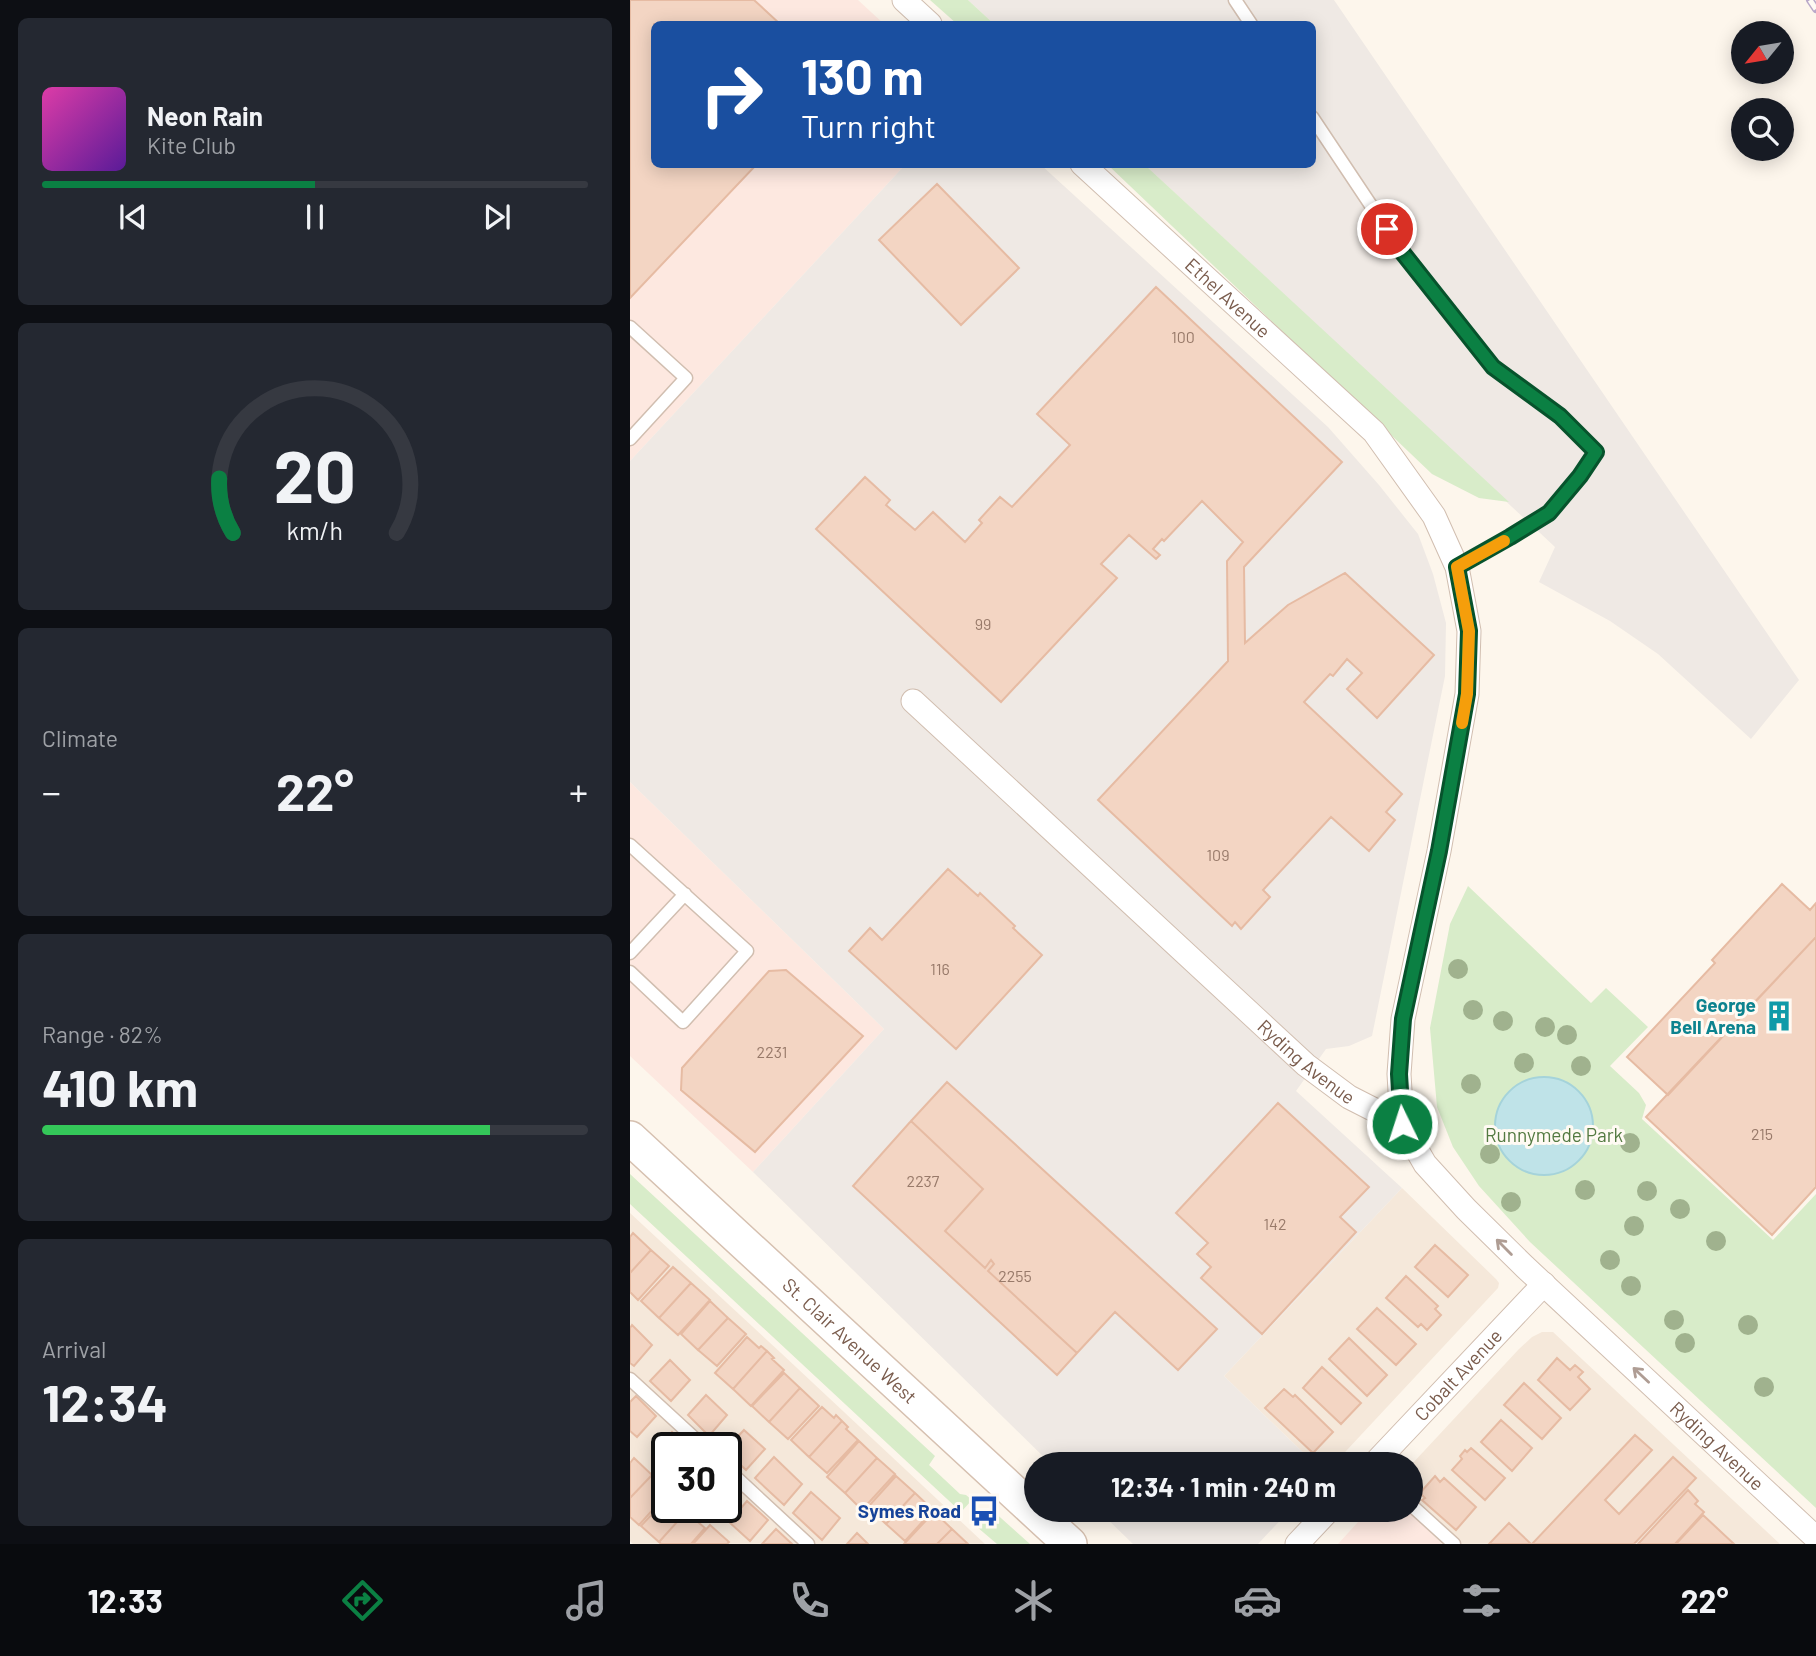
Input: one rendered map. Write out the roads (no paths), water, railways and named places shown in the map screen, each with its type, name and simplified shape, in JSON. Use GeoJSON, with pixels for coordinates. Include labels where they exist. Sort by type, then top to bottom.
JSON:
{"type":"FeatureCollection","features":[{"type":"Feature","properties":{"kind":"main road","name":"St. Clair Avenue West"},"geometry":{"type":"LineString","coordinates":[[630,1138],[1070,1544]]}},
{"type":"Feature","properties":{"kind":"street"},"geometry":{"type":"LineString","coordinates":[[904,0],[927,21]]}},
{"type":"Feature","properties":{"kind":"street","name":"Ethel Avenue"},"geometry":{"type":"LineString","coordinates":[[1086,168],[1374,432],[1434,516],[1457,567],[1469,631],[1467,694],[1439,851],[1403,1019],[1399,1074],[1402,1124]]}},
{"type":"Feature","properties":{"kind":"street","name":"Ryding Avenue"},"geometry":{"type":"LineString","coordinates":[[913,701],[1306,1065],[1349,1097],[1402,1124],[1425,1164],[1466,1209],[1816,1538]]}},
{"type":"Feature","properties":{"kind":"street","name":"Cobalt Avenue"},"geometry":{"type":"LineString","coordinates":[[1385,1452],[1544,1284]]}},
{"type":"Feature","properties":{"kind":"street"},"geometry":{"type":"LineString","coordinates":[[1297,1544],[1318,1522]]}},
{"type":"Feature","properties":{"kind":"lane"},"geometry":{"type":"LineString","coordinates":[[1235,0],[1249,21]]}},
{"type":"Feature","properties":{"kind":"lane"},"geometry":{"type":"LineString","coordinates":[[1316,123],[1402,252],[1493,367],[1560,416],[1596,452],[1549,513],[1457,567]]}},
{"type":"Feature","properties":{"kind":"lane"},"geometry":{"type":"LineString","coordinates":[[630,327],[686,378],[630,439]]}},
{"type":"Feature","properties":{"kind":"lane"},"geometry":{"type":"LineString","coordinates":[[630,845],[747,951],[682,1022],[630,972]]}},
{"type":"Feature","properties":{"kind":"lane"},"geometry":{"type":"LineString","coordinates":[[630,953],[685,894]]}},
{"type":"Feature","properties":{"kind":"lane"},"geometry":{"type":"LineString","coordinates":[[630,1379],[688,1432]]}},
{"type":"Feature","properties":{"kind":"lane"},"geometry":{"type":"LineString","coordinates":[[742,1483],[808,1544]]}},
{"type":"Feature","properties":{"kind":"lane"},"geometry":{"type":"LineString","coordinates":[[1423,1516],[1454,1544]]}},
{"type":"Feature","properties":{"kind":"water"},"geometry":{"type":"Polygon","coordinates":[[[1544,1077],[1563,1081],[1579,1091],[1589,1107],[1593,1126],[1589,1145],[1579,1161],[1563,1171],[1544,1175],[1525,1171],[1509,1161],[1499,1145],[1495,1126],[1499,1107],[1509,1091],[1525,1081],[1544,1077]]]}},
{"type":"Feature","properties":{"kind":"railway"},"geometry":{"type":"LineString","coordinates":[[1810,0],[1816,9]]}},
{"type":"Feature","properties":{"kind":"place","name":"George Bell Arena"},"geometry":{"type":"Point","coordinates":[1779,1016]}},
{"type":"Feature","properties":{"kind":"place","name":"Symes Road"},"geometry":{"type":"Point","coordinates":[984,1511]}},
{"type":"Feature","properties":{"kind":"park label","name":"Runnymede Park"},"geometry":{"type":"Point","coordinates":[1554,1135]}}]}
